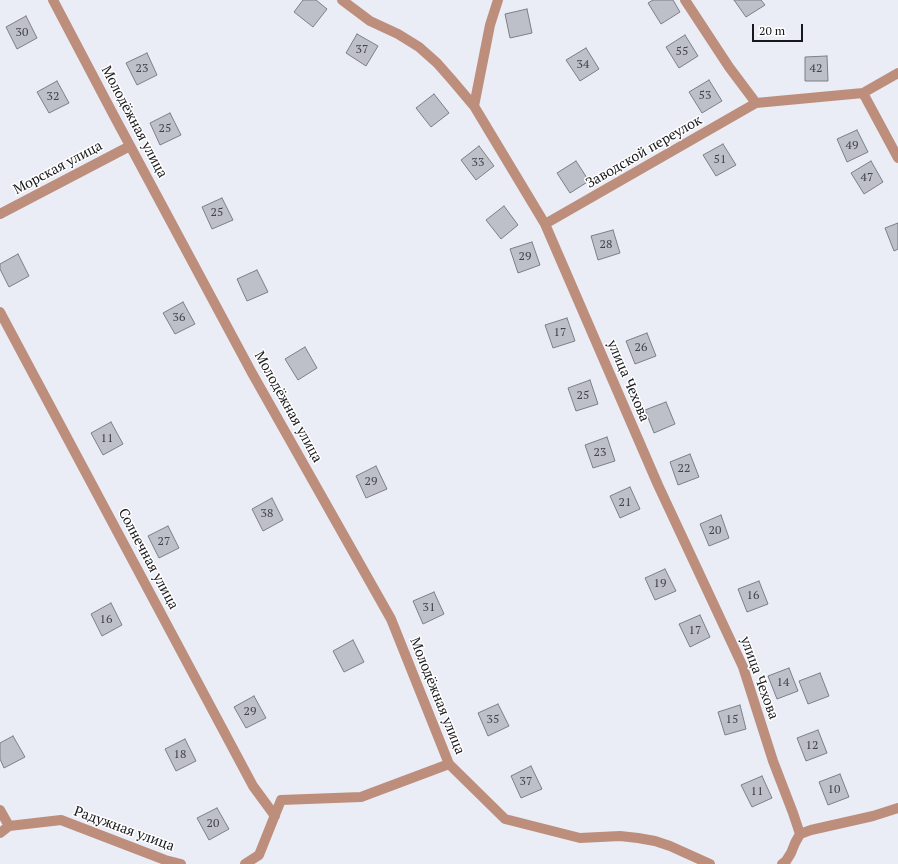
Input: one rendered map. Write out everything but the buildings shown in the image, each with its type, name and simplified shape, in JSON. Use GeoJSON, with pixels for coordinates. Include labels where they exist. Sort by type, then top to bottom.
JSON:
{"type":"FeatureCollection","features":[{"type":"Feature","properties":{"kind":"street","name":"Молодёжная улица"},"geometry":{"type":"LineString","coordinates":[[53,0],[252,373],[391,619],[449,764],[505,819],[580,838],[620,836],[644,839],[670,846],[710,864]]}},
{"type":"Feature","properties":{"kind":"street","name":"улица Чехова"},"geometry":{"type":"LineString","coordinates":[[342,0],[370,21],[398,34],[419,48],[437,64],[474,106],[545,224],[658,485],[743,667],[773,761],[800,834]]}},
{"type":"Feature","properties":{"kind":"street"},"geometry":{"type":"LineString","coordinates":[[474,106],[490,25],[498,0]]}},
{"type":"Feature","properties":{"kind":"street"},"geometry":{"type":"LineString","coordinates":[[685,0],[729,67],[756,103],[862,93],[898,73]]}},
{"type":"Feature","properties":{"kind":"street"},"geometry":{"type":"LineString","coordinates":[[862,93],[898,158]]}},
{"type":"Feature","properties":{"kind":"street","name":"Заводской переулок"},"geometry":{"type":"LineString","coordinates":[[545,224],[756,103]]}},
{"type":"Feature","properties":{"kind":"street","name":"Морская улица"},"geometry":{"type":"LineString","coordinates":[[0,214],[130,146]]}},
{"type":"Feature","properties":{"kind":"street","name":"Солнечная улица"},"geometry":{"type":"LineString","coordinates":[[0,312],[253,786],[275,816]]}},
{"type":"Feature","properties":{"kind":"street"},"geometry":{"type":"LineString","coordinates":[[245,864],[259,855],[282,800],[361,798],[449,764]]}},
{"type":"Feature","properties":{"kind":"street"},"geometry":{"type":"LineString","coordinates":[[782,864],[791,853],[800,834],[811,830],[866,818],[898,808]]}},
{"type":"Feature","properties":{"kind":"street"},"geometry":{"type":"LineString","coordinates":[[0,810],[9,826],[0,833]]}},
{"type":"Feature","properties":{"kind":"street","name":"Радужная улица"},"geometry":{"type":"LineString","coordinates":[[9,826],[61,820],[165,860],[181,864]]}},
{"type":"Feature","properties":{"kind":"street"},"geometry":{"type":"LineString","coordinates":[[791,853],[793,864]]}}]}
